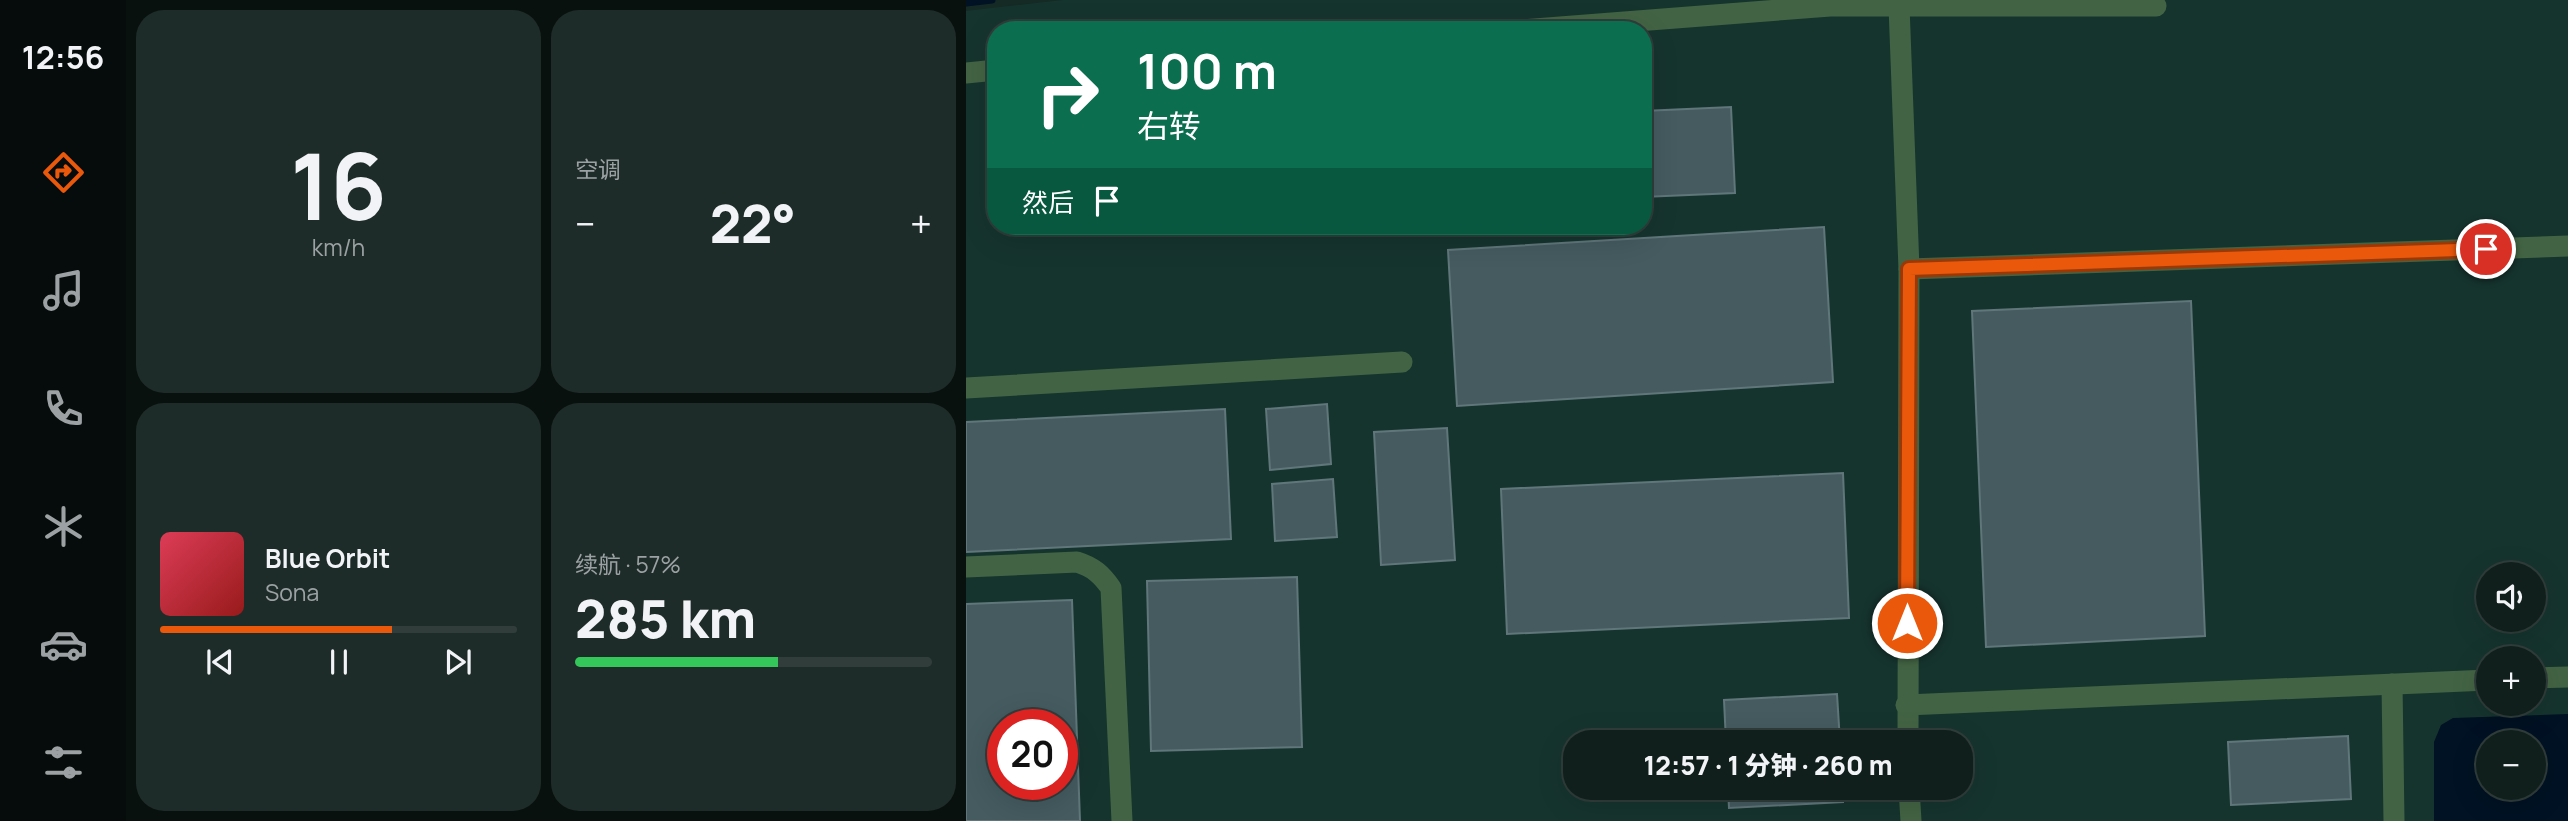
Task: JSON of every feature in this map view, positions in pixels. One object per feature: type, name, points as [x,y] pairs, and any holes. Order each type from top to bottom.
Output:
[{"type":"lane","points":[[1637,21],[1830,6],[2156,6]]},
{"type":"lane","points":[[1899,6],[1909,269],[1907,730]]},
{"type":"lane","points":[[966,73],[987,71]]},
{"type":"lane","points":[[1909,269],[2568,246]]},
{"type":"lane","points":[[966,388],[1402,362]]},
{"type":"lane","points":[[966,567],[1077,562],[1091,567],[1111,588],[1122,821]]},
{"type":"lane","points":[[2546,678],[2568,677]]},
{"type":"lane","points":[[1906,705],[2476,680]]},
{"type":"lane","points":[[2392,684],[2394,821]]},
{"type":"lane","points":[[1910,800],[1911,821]]},
{"type":"shaded area","points":[[1063,0],[2568,0],[2568,821],[966,821],[966,11]]},
{"type":"water","points":[[2568,714],[2568,821],[2434,821],[2434,742],[2441,725],[2453,718]]},
{"type":"building","points":[[1731,107],[1735,193],[1652,197],[1652,111]]},
{"type":"building","points":[[1824,227],[1833,382],[1457,406],[1448,250]]},
{"type":"building","points":[[2191,301],[2205,636],[1986,647],[1972,311]]},
{"type":"building","points":[[1327,404],[1331,464],[1270,470],[1266,409]]},
{"type":"building","points":[[1225,409],[1231,539],[966,552],[966,422]]},
{"type":"building","points":[[1447,428],[1455,560],[1381,565],[1374,432]]},
{"type":"building","points":[[1843,473],[1849,618],[1507,634],[1501,489]]},
{"type":"building","points":[[1333,479],[1337,537],[1275,541],[1272,484]]},
{"type":"building","points":[[1297,577],[1302,747],[1151,751],[1147,581]]},
{"type":"building","points":[[1072,600],[1076,709],[987,709],[987,800],[1078,800],[1078,766],[1080,821],[966,821],[966,604]]},
{"type":"building","points":[[1837,694],[1839,730],[1725,730],[1724,700]]},
{"type":"building","points":[[2348,736],[2351,799],[2231,805],[2228,742]]},
{"type":"building","points":[[1729,800],[1843,802],[1729,808]]},
{"type":"waterway","points":[[966,3],[992,0]]},
{"type":"route","points":[[1907,623],[1909,269],[2486,249]]}]
